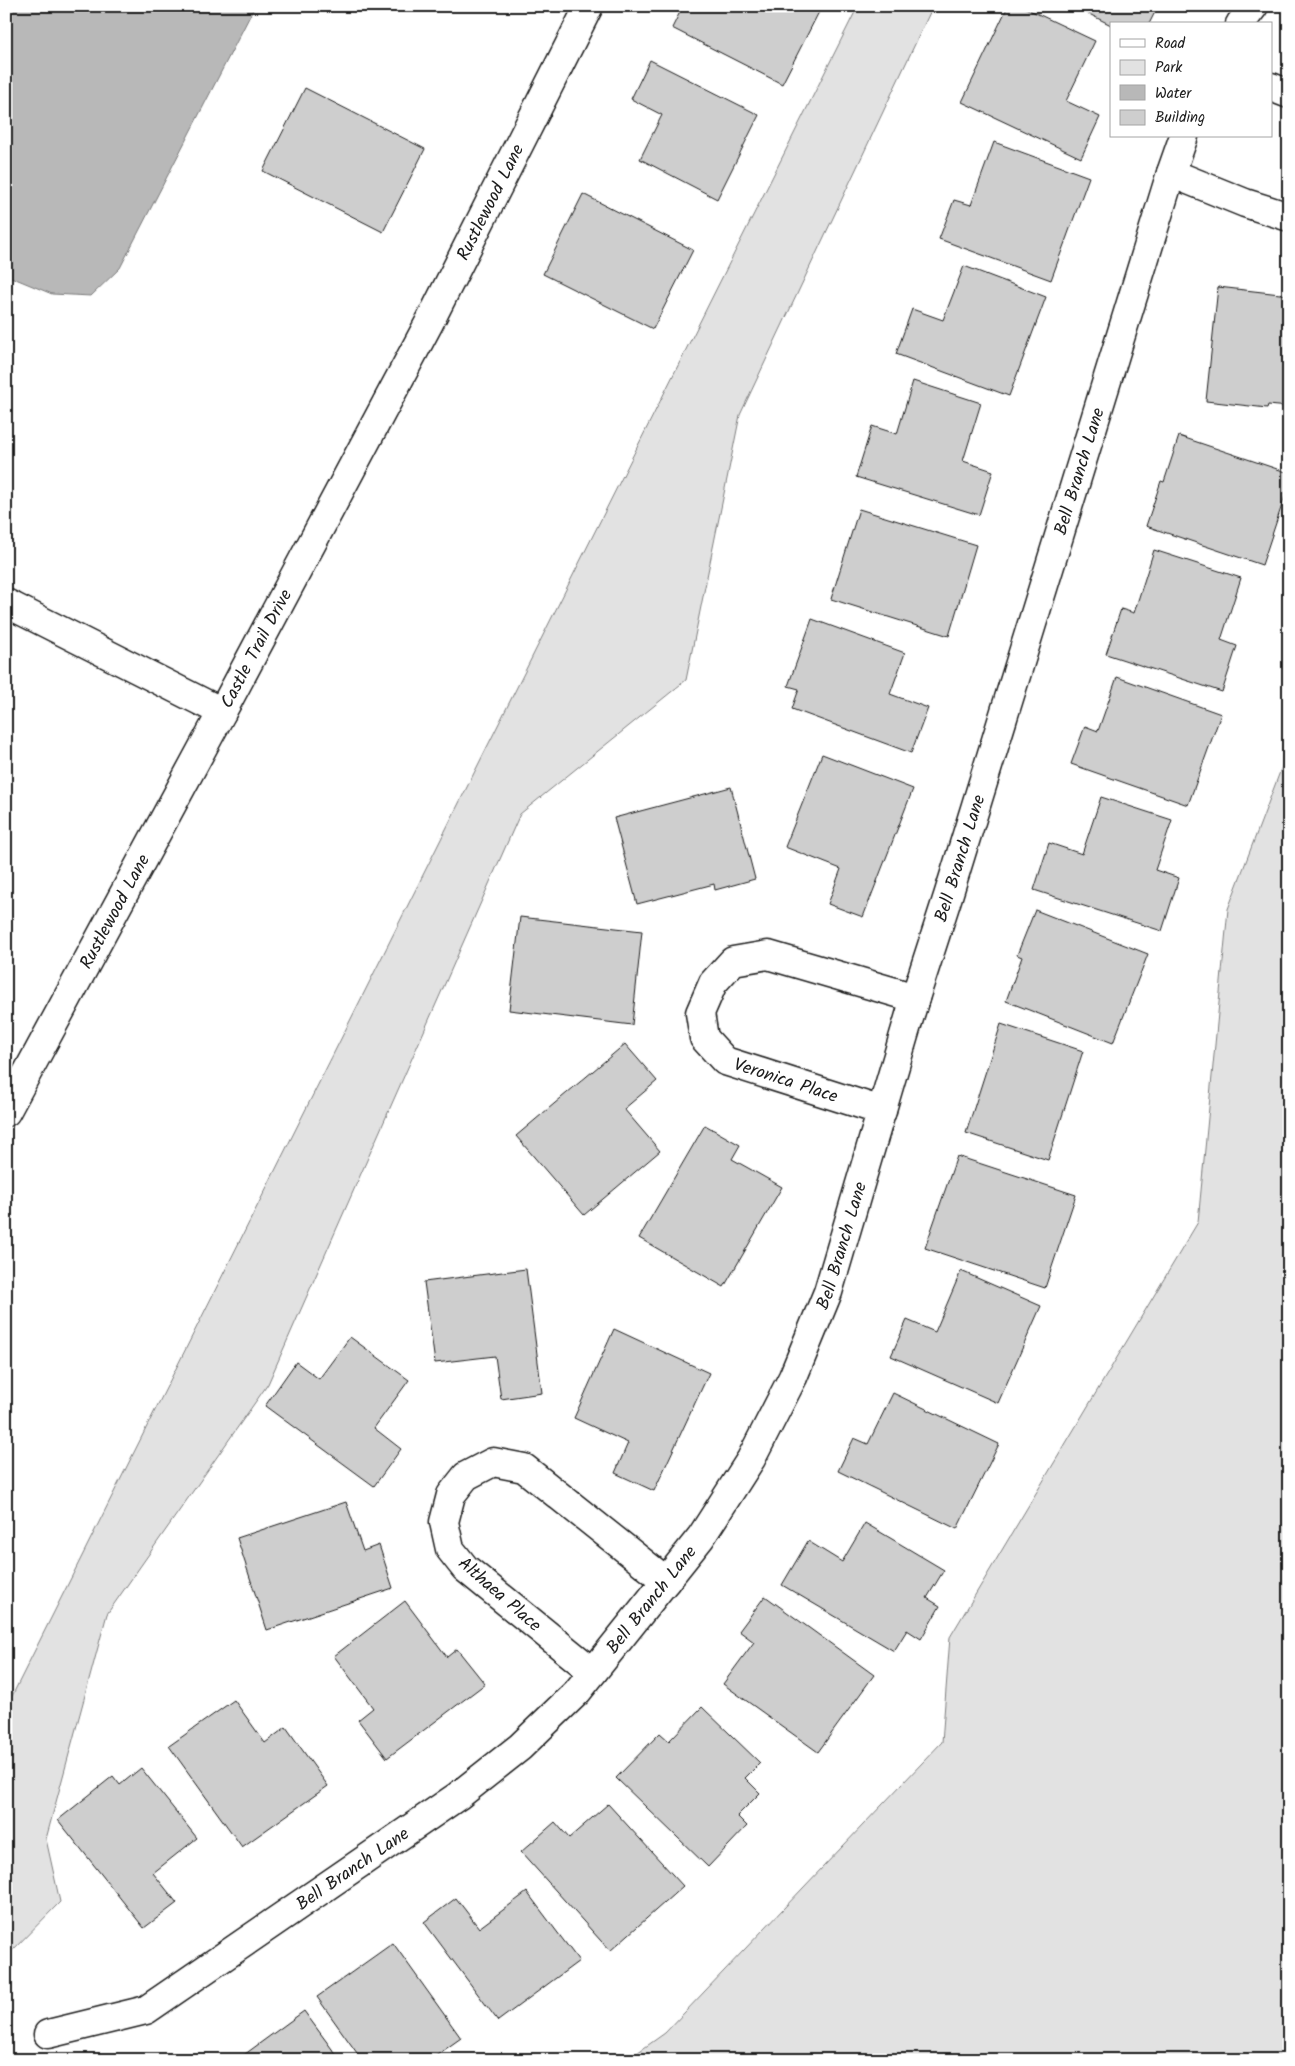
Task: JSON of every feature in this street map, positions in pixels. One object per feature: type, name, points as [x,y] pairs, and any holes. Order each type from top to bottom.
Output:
[{"type":"street","name":"Rustlewood Lane","points":[[389,398],[429,323],[589,6]]},
{"type":"street","points":[[1242,22],[1254,6]]},
{"type":"street","points":[[1272,88],[1289,94]]},
{"type":"street","name":"Bell Branch Lane","points":[[48,2034],[146,2010],[458,1796],[520,1747],[577,1692],[701,1537],[751,1459],[793,1377],[828,1292],[915,998],[1170,173],[1183,138]]},
{"type":"street","points":[[1170,173],[1246,203],[1289,217]]},
{"type":"street","name":"Castle Trail Drive","points":[[6,603],[222,712],[389,398]]},
{"type":"street","name":"Rustlewood Lane","points":[[6,1112],[222,712]]},
{"type":"street","name":"Veronica Place","points":[[882,1111],[725,1061],[704,1038],[700,1013],[713,983],[734,962],[768,955],[915,998]]},
{"type":"street","name":"Althaea Place","points":[[593,1672],[465,1568],[450,1550],[444,1522],[450,1495],[466,1476],[493,1462],[524,1468],[666,1581]]},
{"type":"green space","points":[[858,6],[933,6],[740,415],[686,680],[520,814],[268,1384],[107,1614],[46,1839],[60,1902],[6,1957],[6,1708]]},
{"type":"green space","points":[[1289,748],[1289,2060],[627,2060],[665,2033],[942,1742],[950,1637],[1198,1222],[1228,909]]},
{"type":"water","points":[[6,6],[255,6],[120,268],[91,296],[52,294],[6,275]]},
{"type":"building","points":[[683,6],[822,6],[782,84],[672,28]]},
{"type":"building","points":[[1008,6],[1021,6],[1095,41],[1066,101],[1100,117],[1081,158],[962,102]]},
{"type":"building","points":[[1073,6],[1158,6],[1150,22],[1110,22],[1110,24]]},
{"type":"building","points":[[650,60],[759,115],[717,199],[640,159],[662,115],[631,99]]},
{"type":"building","points":[[305,88],[425,149],[383,232],[263,171]]},
{"type":"building","points":[[994,142],[1089,177],[1051,280],[939,239],[954,200],[971,205]]},
{"type":"building","points":[[583,194],[693,250],[653,329],[543,274]]},
{"type":"building","points":[[964,266],[1046,297],[1009,396],[896,354],[912,309],[943,320]]},
{"type":"building","points":[[1218,287],[1289,295],[1289,407],[1268,405],[1267,408],[1206,401]]},
{"type":"building","points":[[913,381],[981,403],[963,461],[993,471],[979,515],[856,477],[872,426],[897,434]]},
{"type":"building","points":[[1179,436],[1289,473],[1289,484],[1262,565],[1146,526],[1161,481],[1164,482]]},
{"type":"building","points":[[859,509],[976,545],[949,636],[831,599]]},
{"type":"building","points":[[1154,550],[1241,578],[1221,640],[1237,646],[1222,692],[1106,654],[1121,609],[1134,613]]},
{"type":"building","points":[[812,619],[905,653],[890,694],[928,708],[911,753],[792,709],[799,689],[788,686]]},
{"type":"building","points":[[1117,677],[1221,714],[1188,805],[1071,764],[1085,726],[1098,731]]},
{"type":"building","points":[[822,754],[913,789],[863,917],[828,904],[841,869],[785,847]]},
{"type":"building","points":[[731,787],[755,879],[715,890],[714,884],[637,904],[614,818]]},
{"type":"building","points":[[1101,797],[1172,820],[1155,870],[1179,878],[1162,931],[1034,890],[1049,843],[1082,854]]},
{"type":"building","points":[[1035,910],[1148,954],[1113,1043],[1006,1001],[1022,957],[1017,955]]},
{"type":"building","points":[[520,917],[642,931],[632,1025],[509,1010]]},
{"type":"building","points":[[1001,1024],[1083,1051],[1048,1160],[966,1133]]},
{"type":"building","points":[[625,1044],[657,1081],[624,1109],[660,1151],[584,1215],[516,1136]]},
{"type":"building","points":[[705,1125],[740,1145],[732,1159],[782,1187],[724,1287],[639,1238]]},
{"type":"building","points":[[957,1156],[1076,1195],[1045,1288],[925,1248]]},
{"type":"building","points":[[526,1269],[542,1393],[501,1399],[495,1356],[435,1363],[424,1282]]},
{"type":"building","points":[[961,1271],[1041,1306],[998,1403],[891,1356],[907,1320],[935,1332]]},
{"type":"building","points":[[614,1329],[709,1373],[654,1491],[615,1473],[628,1443],[574,1418]]},
{"type":"building","points":[[350,1337],[409,1380],[374,1428],[401,1449],[374,1486],[265,1406],[296,1362],[319,1379]]},
{"type":"building","points":[[893,1393],[999,1444],[957,1529],[838,1471],[854,1438],[868,1444]]},
{"type":"building","points":[[346,1502],[363,1551],[379,1545],[393,1588],[267,1630],[237,1538]]},
{"type":"building","points":[[865,1523],[944,1570],[927,1598],[940,1606],[921,1639],[907,1630],[894,1651],[782,1585],[808,1541],[842,1562]]},
{"type":"building","points":[[765,1596],[874,1675],[818,1752],[723,1684],[754,1642],[739,1631]]},
{"type":"building","points":[[405,1601],[447,1657],[457,1649],[485,1684],[387,1758],[358,1720],[373,1708],[334,1656]]},
{"type":"building","points":[[234,1700],[265,1743],[286,1727],[328,1786],[242,1847],[169,1746]]},
{"type":"building","points":[[702,1707],[760,1763],[745,1778],[760,1793],[737,1816],[747,1826],[708,1867],[616,1778],[660,1733],[669,1741]]},
{"type":"building","points":[[141,1768],[197,1838],[153,1873],[177,1903],[144,1928],[58,1820],[113,1776],[120,1785]]},
{"type":"building","points":[[608,1804],[683,1886],[610,1951],[521,1852],[555,1822],[569,1838]]},
{"type":"building","points":[[527,1892],[579,1961],[498,2021],[424,1922],[456,1898],[479,1928]]},
{"type":"building","points":[[393,1943],[461,2038],[430,2060],[362,2060],[317,1997]]},
{"type":"building","points":[[304,2011],[340,2060],[237,2060]]}]
